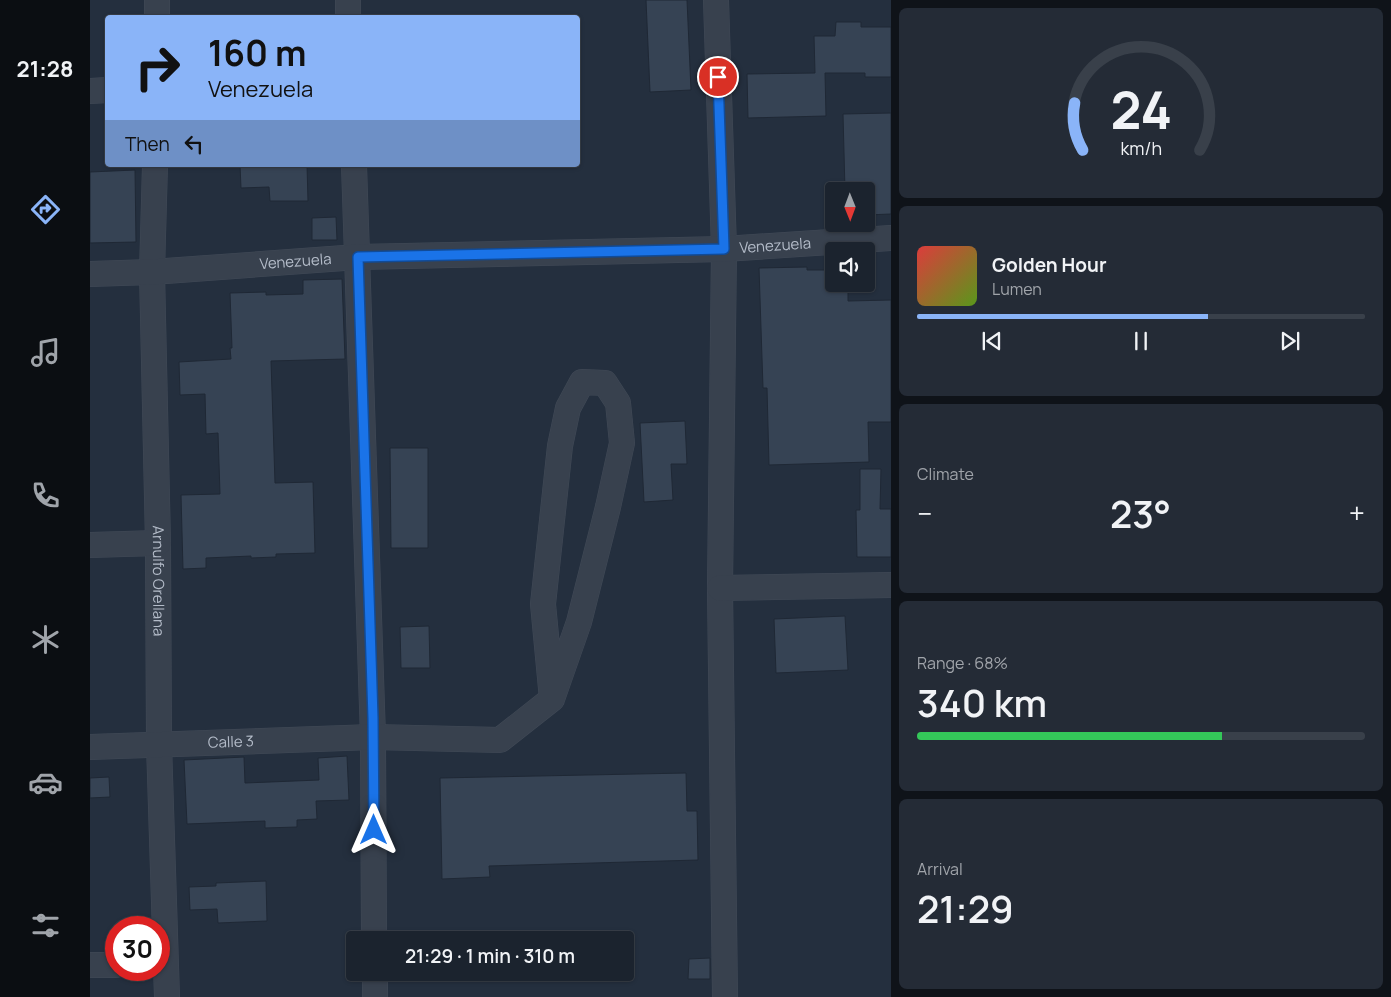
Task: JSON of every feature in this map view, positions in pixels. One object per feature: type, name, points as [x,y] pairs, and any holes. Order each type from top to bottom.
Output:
[{"type":"street","points":[[156,0],[157,15]]},
{"type":"street","points":[[348,0],[348,15]]},
{"type":"street","points":[[716,0],[724,249],[720,588],[725,997]]},
{"type":"street","points":[[90,90],[105,90]]},
{"type":"street","name":"Arnulfo Orellana","points":[[155,167],[152,272],[158,543],[161,916]]},
{"type":"street","points":[[354,167],[373,737],[374,931]]},
{"type":"street","name":"Venezuela","points":[[90,274],[152,272],[358,257],[724,249],[891,238]]},
{"type":"street","points":[[582,382],[605,383],[618,403],[622,443],[579,622],[552,699],[543,604],[560,446],[568,408],[582,382]]},
{"type":"street","points":[[90,545],[158,543]]},
{"type":"street","points":[[720,588],[891,585]]},
{"type":"street","name":"Calle 3","points":[[90,747],[373,737],[500,740],[552,699]]},
{"type":"street","points":[[90,965],[105,964]]},
{"type":"street","name":"Arnulfo Orellana","points":[[165,981],[167,997]]},
{"type":"street","points":[[375,981],[375,997]]},
{"type":"building","points":[[646,0],[687,0],[691,90],[650,92]]},
{"type":"building","points":[[836,22],[861,22],[861,27],[891,27],[891,77],[865,77],[865,73],[825,73],[826,116],[748,118],[747,74],[815,73],[814,36],[835,36]]},
{"type":"building","points":[[891,113],[891,214],[875,215],[875,182],[845,182],[843,114]]},
{"type":"building","points":[[240,167],[307,167],[308,201],[270,201],[269,187],[241,188]]},
{"type":"building","points":[[135,170],[136,242],[90,243],[90,172]]},
{"type":"building","points":[[336,217],[337,240],[312,240],[312,218]]},
{"type":"building","points":[[807,267],[807,270],[825,270],[825,292],[848,292],[848,301],[891,300],[891,422],[868,422],[869,462],[769,465],[767,388],[763,388],[759,268]]},
{"type":"building","points":[[342,279],[345,359],[271,361],[275,483],[313,482],[315,553],[276,554],[276,557],[206,558],[206,568],[183,569],[181,495],[220,494],[218,433],[206,434],[205,394],[180,395],[179,362],[231,359],[230,293],[266,292],[266,295],[303,294],[303,280]]},
{"type":"building","points":[[685,421],[687,464],[671,464],[673,500],[644,502],[640,423]]},
{"type":"building","points":[[390,448],[428,448],[428,548],[391,548]]},
{"type":"building","points":[[860,469],[881,469],[880,509],[891,509],[891,557],[857,557],[856,510],[860,510]]},
{"type":"building","points":[[845,616],[848,670],[776,673],[774,619]]},
{"type":"building","points":[[429,626],[430,668],[401,668],[400,627]]},
{"type":"building","points":[[347,756],[349,800],[316,801],[317,819],[297,820],[297,827],[265,828],[265,821],[187,824],[184,760],[244,757],[245,783],[319,780],[318,758]]},
{"type":"building","points":[[686,773],[687,811],[697,811],[698,860],[489,866],[490,877],[442,879],[440,778]]},
{"type":"building","points":[[109,777],[110,797],[90,798],[90,778]]},
{"type":"building","points":[[266,881],[267,921],[218,923],[217,909],[190,910],[189,887],[216,886],[216,883]]},
{"type":"building","points":[[710,958],[710,979],[688,979],[689,959]]},
{"type":"route","points":[[374,830],[373,718],[358,257],[724,249],[718,77]]}]
